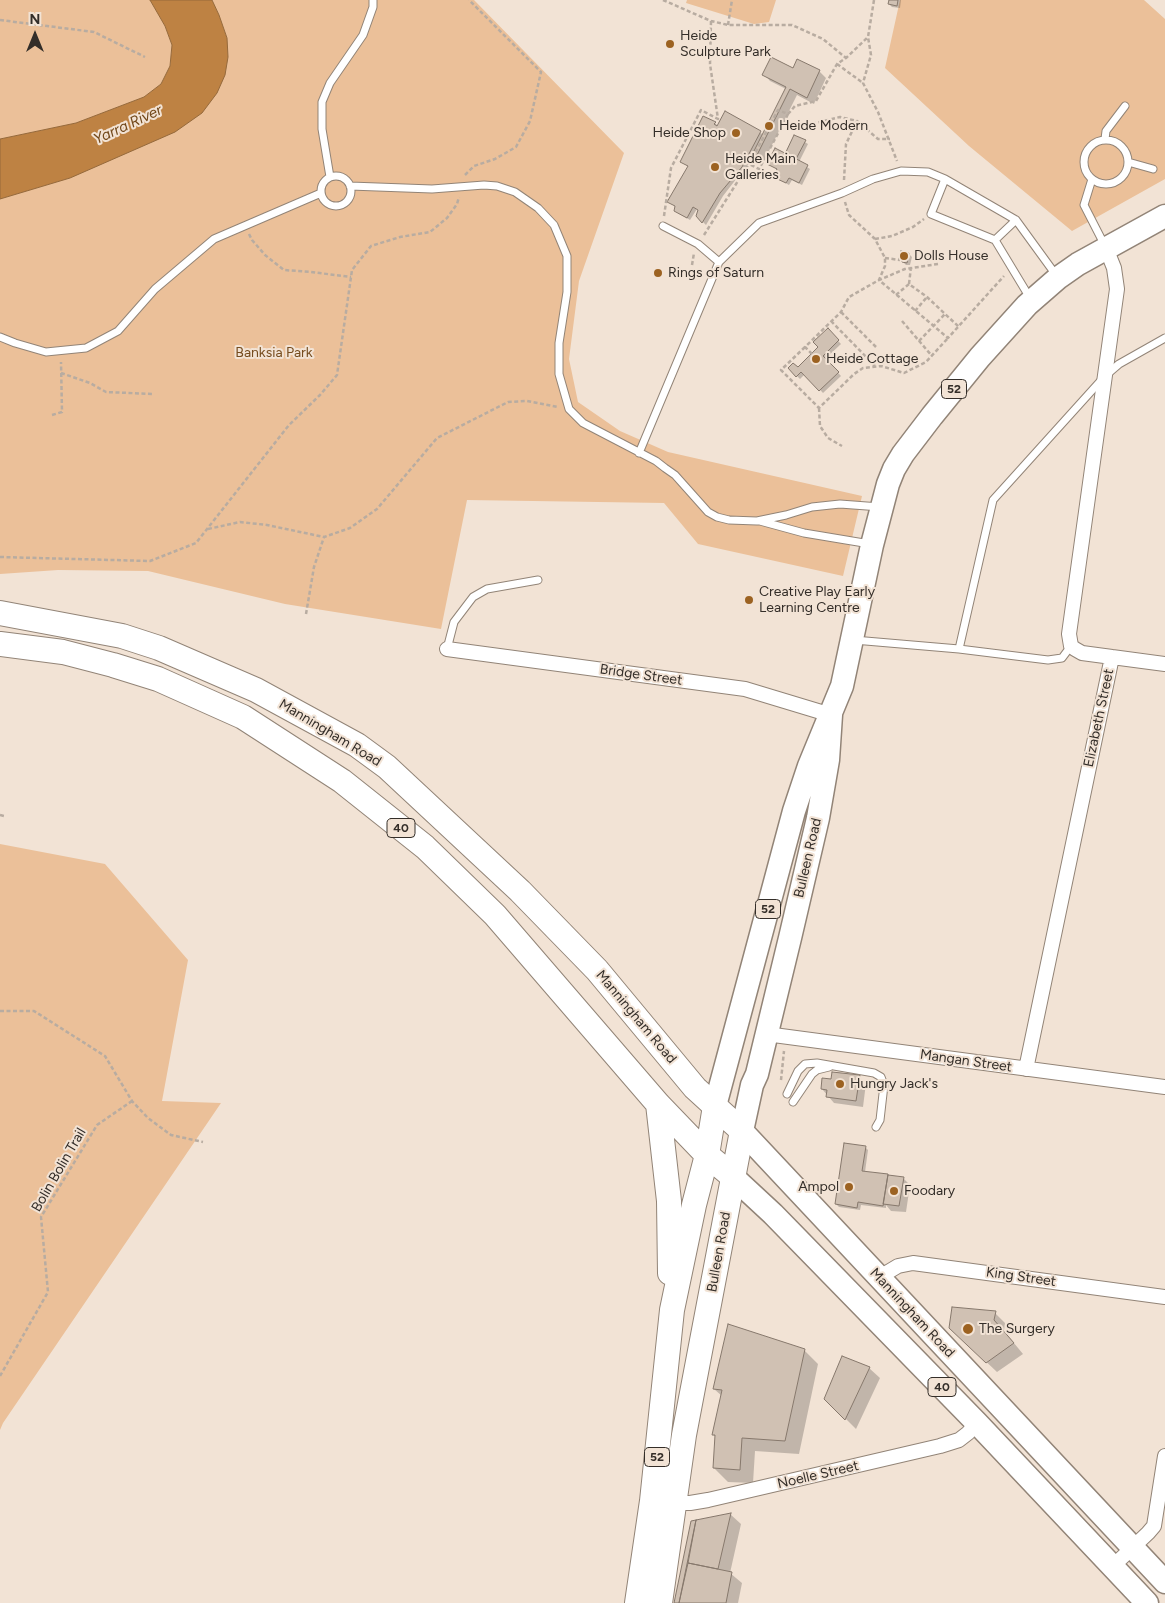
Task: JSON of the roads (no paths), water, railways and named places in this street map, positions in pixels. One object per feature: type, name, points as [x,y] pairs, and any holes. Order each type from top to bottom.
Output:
[{"type":"highway","name":"Manningham Road","points":[[0,613],[122,636],[159,648],[256,690],[357,746],[387,767],[520,891],[597,970],[695,1088],[742,1131]]},
{"type":"highway","name":"40","points":[[0,644],[63,652],[158,679],[243,717],[364,797],[425,847],[495,915],[658,1104],[707,1155],[732,1176]]},
{"type":"highway","points":[[305,757],[325,727]]},
{"type":"highway","name":"Bulleen Road","points":[[658,1104],[669,1201],[669,1256],[672,1310],[660,1603]]},
{"type":"highway","name":"Bulleen Road","points":[[672,1310],[694,1205],[707,1155],[715,1106]]},
{"type":"highway","name":"Bulleen Road","points":[[637,1603],[686,1425],[742,1131]]},
{"type":"main road","name":"52","points":[[831,715],[842,686],[882,507],[894,469],[916,436],[980,356],[1032,301],[1058,278],[1078,264],[1165,216]]},
{"type":"main road","name":"Bulleen Road","points":[[742,1131],[752,1085],[776,1035],[828,760],[831,715]]},
{"type":"main road","name":"Bulleen Road","points":[[715,1106],[794,811],[809,766],[831,715]]},
{"type":"main road","name":"Manningham Road","points":[[742,1131],[1165,1582]]},
{"type":"main road","name":"40","points":[[732,1176],[779,1221],[977,1423],[1147,1603]]},
{"type":"street","points":[[1071,646],[1069,634],[1117,289],[1114,268],[1106,248]]},
{"type":"street","name":"Elizabeth Street","points":[[1026,1069],[1112,657],[1082,653],[1071,646]]},
{"type":"street","name":"Bridge Street","points":[[447,649],[745,689],[831,715]]},
{"type":"street","points":[[1112,657],[1165,664]]},
{"type":"street","name":"Mangan Street","points":[[776,1035],[1165,1087]]},
{"type":"street","name":"King Street","points":[[882,1280],[888,1272],[898,1266],[913,1263],[1165,1297]]},
{"type":"street","name":"Noelle Street","points":[[664,1502],[690,1503],[742,1493],[940,1446],[959,1440],[977,1423]]},
{"type":"street","points":[[1112,1567],[1154,1526],[1165,1456]]},
{"type":"lane","points":[[330,177],[322,129],[322,102],[330,82],[363,35],[373,7],[373,0]]},
{"type":"lane","points":[[1105,139],[1106,131],[1125,106]]},
{"type":"lane","points":[[1105,139],[1119,143],[1124,148],[1128,162],[1124,175],[1112,183],[1098,183],[1092,179],[1085,168],[1085,155],[1092,144],[1105,139]]},
{"type":"lane","points":[[1128,162],[1152,169]]},
{"type":"lane","points":[[639,452],[719,262],[759,223],[842,193],[873,179],[901,172],[928,172],[945,179],[1016,220],[1058,278]]},
{"type":"lane","points":[[340,176],[350,186],[350,196],[344,204],[339,206],[329,205],[322,198],[323,183],[330,177],[340,176]]},
{"type":"lane","points":[[945,179],[931,214],[995,240],[1032,301]]},
{"type":"lane","points":[[1092,179],[1084,205],[1106,248]]},
{"type":"lane","points":[[350,186],[432,189],[484,185],[497,186],[515,192],[538,208],[554,225],[567,256],[567,292],[559,343],[559,374],[569,409],[583,423],[656,461],[675,475],[708,512],[718,517],[729,520],[757,521],[872,545]]},
{"type":"lane","points":[[0,337],[46,352],[86,348],[118,332],[155,289],[214,239],[321,193]]},
{"type":"lane","points":[[995,240],[1016,220]]},
{"type":"lane","points":[[663,226],[698,244],[719,262]]},
{"type":"lane","points":[[958,650],[992,500],[1105,376],[1119,364],[1165,338]]},
{"type":"lane","points":[[757,521],[812,507],[831,505],[882,507]]},
{"type":"lane","points":[[447,649],[454,622],[472,597],[487,589],[538,580]]},
{"type":"lane","points":[[852,640],[1048,660],[1062,658],[1071,646]]},
{"type":"lane","points":[[787,1094],[798,1071],[805,1064],[818,1063],[874,1073],[881,1077],[884,1085],[880,1120],[876,1127]]},
{"type":"lane","points":[[793,1102],[812,1074],[817,1070],[831,1066]]},
{"type":"water","name":"Yarra River","points":[[150,0],[212,0],[219,15],[227,38],[228,57],[225,75],[217,93],[202,113],[175,132],[70,178],[0,199],[0,139],[76,123],[144,97],[161,84],[170,66],[172,45],[165,26]]},
{"type":"place","name":"Heide Sculpture Park","points":[[670,44]]},
{"type":"place","name":"Heide Modern","points":[[769,126]]},
{"type":"place","name":"Heide Shop","points":[[736,133]]},
{"type":"place","name":"Heide Main Galleries","points":[[715,167]]},
{"type":"place","name":"Dolls House","points":[[904,256]]},
{"type":"place","name":"Rings of Saturn","points":[[658,273]]},
{"type":"place","name":"Heide Cottage","points":[[816,359]]},
{"type":"place","name":"Creative Play Early Learning Centre","points":[[749,600]]},
{"type":"place","name":"Hungry Jack's","points":[[840,1084]]},
{"type":"place","name":"Ampol","points":[[849,1187]]},
{"type":"place","name":"Foodary","points":[[894,1191]]},
{"type":"place","name":"The Surgery","points":[[968,1329]]},
{"type":"park label","name":"Banksia Park","points":[[274,353]]}]
